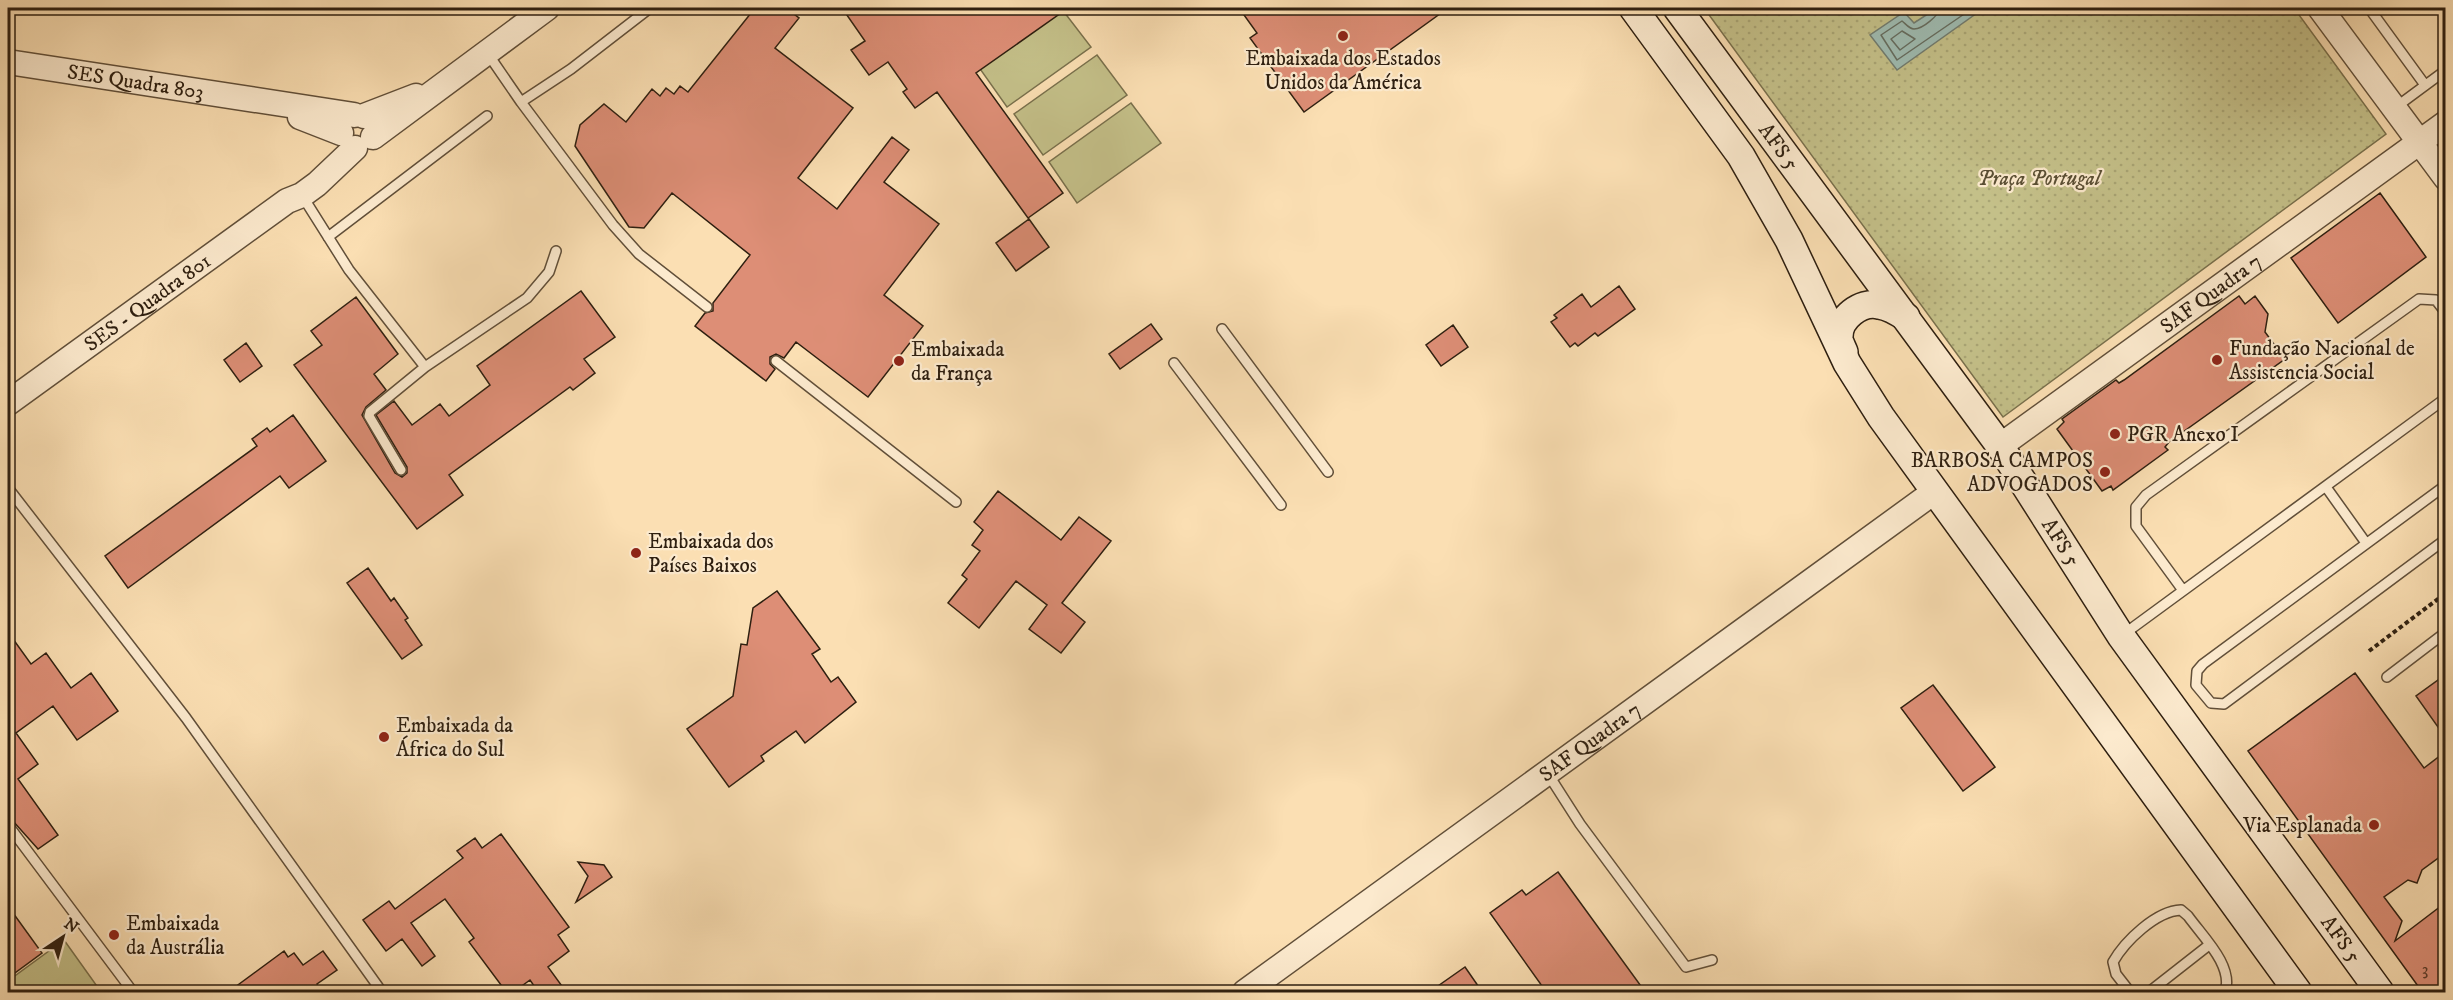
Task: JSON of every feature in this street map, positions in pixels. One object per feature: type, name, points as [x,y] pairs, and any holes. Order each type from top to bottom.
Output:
[{"type":"main road","name":"AFS 5","points":[[1633,8],[1741,156],[1789,240],[1847,363],[1934,492],[2298,993]]},
{"type":"main road","name":"AFS 5","points":[[1677,8],[2000,446],[2121,636],[2380,993]]},
{"type":"main road","points":[[1847,363],[1839,337],[1842,324],[1853,311],[1869,304],[1879,304],[1907,317]]},
{"type":"street","name":"SES - Quadra 801","points":[[8,403],[295,195],[355,131],[435,90],[547,8]]},
{"type":"street","points":[[2320,8],[2444,173]]},
{"type":"street","name":"SES Quadra 803","points":[[8,62],[264,103],[355,131]]},
{"type":"street","name":"SAF Quadra 7","points":[[2000,446],[2445,123]]},
{"type":"street","name":"SAF Quadra 7","points":[[1245,993],[1934,492]]},
{"type":"lane","points":[[521,102],[571,69],[650,8]]},
{"type":"lane","points":[[2369,8],[2425,85]]},
{"type":"lane","points":[[486,52],[613,225],[639,254],[707,307]]},
{"type":"lane","points":[[2394,108],[2445,70]]},
{"type":"lane","points":[[328,237],[487,116]]},
{"type":"lane","points":[[295,195],[328,237],[349,270],[425,367]]},
{"type":"lane","points":[[401,470],[369,416],[370,412],[425,367],[527,298],[549,272],[556,251]]},
{"type":"lane","points":[[2182,589],[2136,526],[2136,507],[2146,495],[2419,298],[2436,300],[2445,313]]},
{"type":"lane","points":[[1222,329],[1328,472]]},
{"type":"lane","points":[[776,362],[956,502]]},
{"type":"lane","points":[[1174,363],[1281,505]]},
{"type":"lane","points":[[2121,636],[2445,398]]},
{"type":"lane","points":[[2444,542],[2224,704],[2211,703],[2196,685],[2197,671],[2203,664],[2445,485]]},
{"type":"lane","points":[[2326,487],[2366,543]]},
{"type":"lane","points":[[8,488],[186,718],[382,993]]},
{"type":"lane","points":[[2387,677],[2445,633]]},
{"type":"lane","points":[[1548,774],[1580,824],[1686,967],[1712,960]]},
{"type":"lane","points":[[8,825],[133,993]]},
{"type":"lane","points":[[2130,993],[2116,974],[2113,962],[2120,950],[2160,915],[2181,910],[2188,916],[2227,971],[2225,993]]},
{"type":"lane","points":[[2149,993],[2209,945]]},
{"type":"path","points":[[2369,651],[2445,593]]},
{"type":"green space","points":[[1061,8],[1091,47],[1007,107],[978,66]]},
{"type":"green space","name":"Praça Portugal","points":[[1704,8],[2294,8],[2386,134],[2003,417]]},
{"type":"green space","points":[[1097,55],[1127,95],[1043,155],[1014,114]]},
{"type":"green space","points":[[1131,103],[1161,143],[1077,203],[1049,162]]},
{"type":"green space","points":[[64,940],[99,989],[94,992],[8,992],[8,981]]},
{"type":"water","points":[[1937,8],[1984,8],[1897,70],[1870,35],[1904,12],[1914,23]]},
{"type":"building","points":[[755,8],[786,8],[799,18],[775,48],[853,108],[798,178],[837,209],[892,137],[909,150],[884,182],[939,224],[884,295],[923,326],[868,397],[796,342],[784,358],[776,354],[770,357],[770,364],[775,369],[766,381],[695,326],[705,313],[713,311],[713,303],[750,255],[672,193],[644,228],[629,227],[575,146],[580,125],[604,104],[626,122],[652,89],[660,96],[666,88],[674,94],[680,86],[688,92]]},
{"type":"building","points":[[842,8],[1068,8],[976,73],[1063,193],[1028,218],[937,92],[915,108],[903,92],[907,89],[888,62],[869,75],[851,50],[865,41]]},
{"type":"building","points":[[1239,8],[1448,8],[1304,112],[1250,38],[1257,33]]},
{"type":"building","points":[[2380,193],[2426,257],[2338,323],[2291,258]]},
{"type":"building","points":[[1029,219],[1049,247],[1016,271],[996,243]]},
{"type":"building","points":[[1619,286],[1635,309],[1598,336],[1595,333],[1578,346],[1575,343],[1570,347],[1551,322],[1557,318],[1554,315],[1582,294],[1591,307]]},
{"type":"building","points":[[581,291],[615,337],[584,359],[595,373],[573,390],[570,387],[449,475],[463,495],[417,529],[294,365],[322,345],[311,331],[356,297],[398,354],[374,374],[386,390],[366,407],[362,415],[395,473],[402,477],[407,473],[407,467],[376,415],[394,401],[412,425],[440,404],[449,416],[490,385],[477,366]]},
{"type":"building","points":[[2239,296],[2245,304],[2255,296],[2268,314],[2265,332],[2285,359],[2169,442],[2165,447],[2168,450],[2113,490],[2111,486],[2102,491],[2057,429],[2064,422],[2062,419],[2116,380],[2119,383],[2124,380]]},
{"type":"building","points":[[1151,324],[1162,339],[1120,369],[1109,354]]},
{"type":"building","points":[[1453,325],[1468,347],[1441,366],[1426,345]]},
{"type":"building","points":[[246,343],[262,366],[240,382],[224,360]]},
{"type":"building","points":[[293,415],[326,461],[289,488],[280,476],[128,588],[105,556],[257,446],[252,439],[267,428],[270,432]]},
{"type":"building","points":[[998,491],[1061,540],[1079,517],[1111,541],[1062,603],[1085,622],[1061,653],[1029,629],[1047,605],[1016,581],[979,628],[948,603],[967,579],[962,575],[980,551],[972,545],[983,530],[974,522]]},
{"type":"building","points":[[368,568],[391,601],[394,598],[408,618],[405,620],[422,645],[402,659],[347,583]]},
{"type":"building","points":[[777,591],[820,649],[812,654],[831,682],[838,677],[856,702],[805,743],[796,731],[761,756],[764,761],[729,787],[687,729],[733,696],[741,644],[747,645],[753,608]]},
{"type":"building","points":[[8,632],[31,664],[46,653],[71,688],[91,673],[118,711],[77,740],[53,706],[16,733],[38,764],[18,779],[58,835],[38,849],[8,818]]},
{"type":"building","name":"Via Esplanada","points":[[2355,673],[2424,768],[2445,752],[2445,853],[2422,870],[2417,883],[2408,880],[2384,897],[2402,921],[2395,941],[2445,903],[2445,993],[2423,993],[2248,751]]},
{"type":"building","points":[[2445,675],[2445,737],[2416,696]]},
{"type":"building","points":[[1933,685],[1995,767],[1963,791],[1901,708]]},
{"type":"building","points":[[501,834],[569,927],[558,935],[569,951],[548,967],[567,993],[539,993],[530,980],[512,993],[507,993],[469,942],[474,938],[445,899],[411,923],[435,956],[422,966],[402,939],[386,951],[363,920],[389,901],[395,909],[463,858],[457,851],[475,838],[482,848]]},
{"type":"building","points":[[578,862],[604,865],[612,877],[576,902],[588,876]]},
{"type":"building","points":[[1558,872],[1646,993],[1547,993],[1490,913],[1522,890],[1526,895]]},
{"type":"building","points":[[8,906],[42,953],[8,978]]},
{"type":"building","points":[[284,951],[288,957],[294,953],[303,965],[323,951],[337,970],[317,984],[322,993],[227,993]]},
{"type":"building","points":[[1465,967],[1483,993],[1428,993]]},
{"type":"place","name":"Embaixada dos Estados Unidos da América","points":[[1343,36]]},
{"type":"place","name":"Fundação Nacional de Assistencia Social","points":[[2217,360]]},
{"type":"place","name":"Embaixada da França","points":[[899,361]]},
{"type":"place","name":"PGR Anexo I","points":[[2115,434]]},
{"type":"place","name":"BARBOSA CAMPOS ADVOGADOS","points":[[2105,472]]},
{"type":"place","name":"Embaixada dos Países Baixos","points":[[636,553]]},
{"type":"place","name":"Embaixada da África do Sul","points":[[384,737]]},
{"type":"place","name":"Via Esplanada","points":[[2374,825]]},
{"type":"place","name":"Embaixada da Austrália","points":[[114,935]]}]
